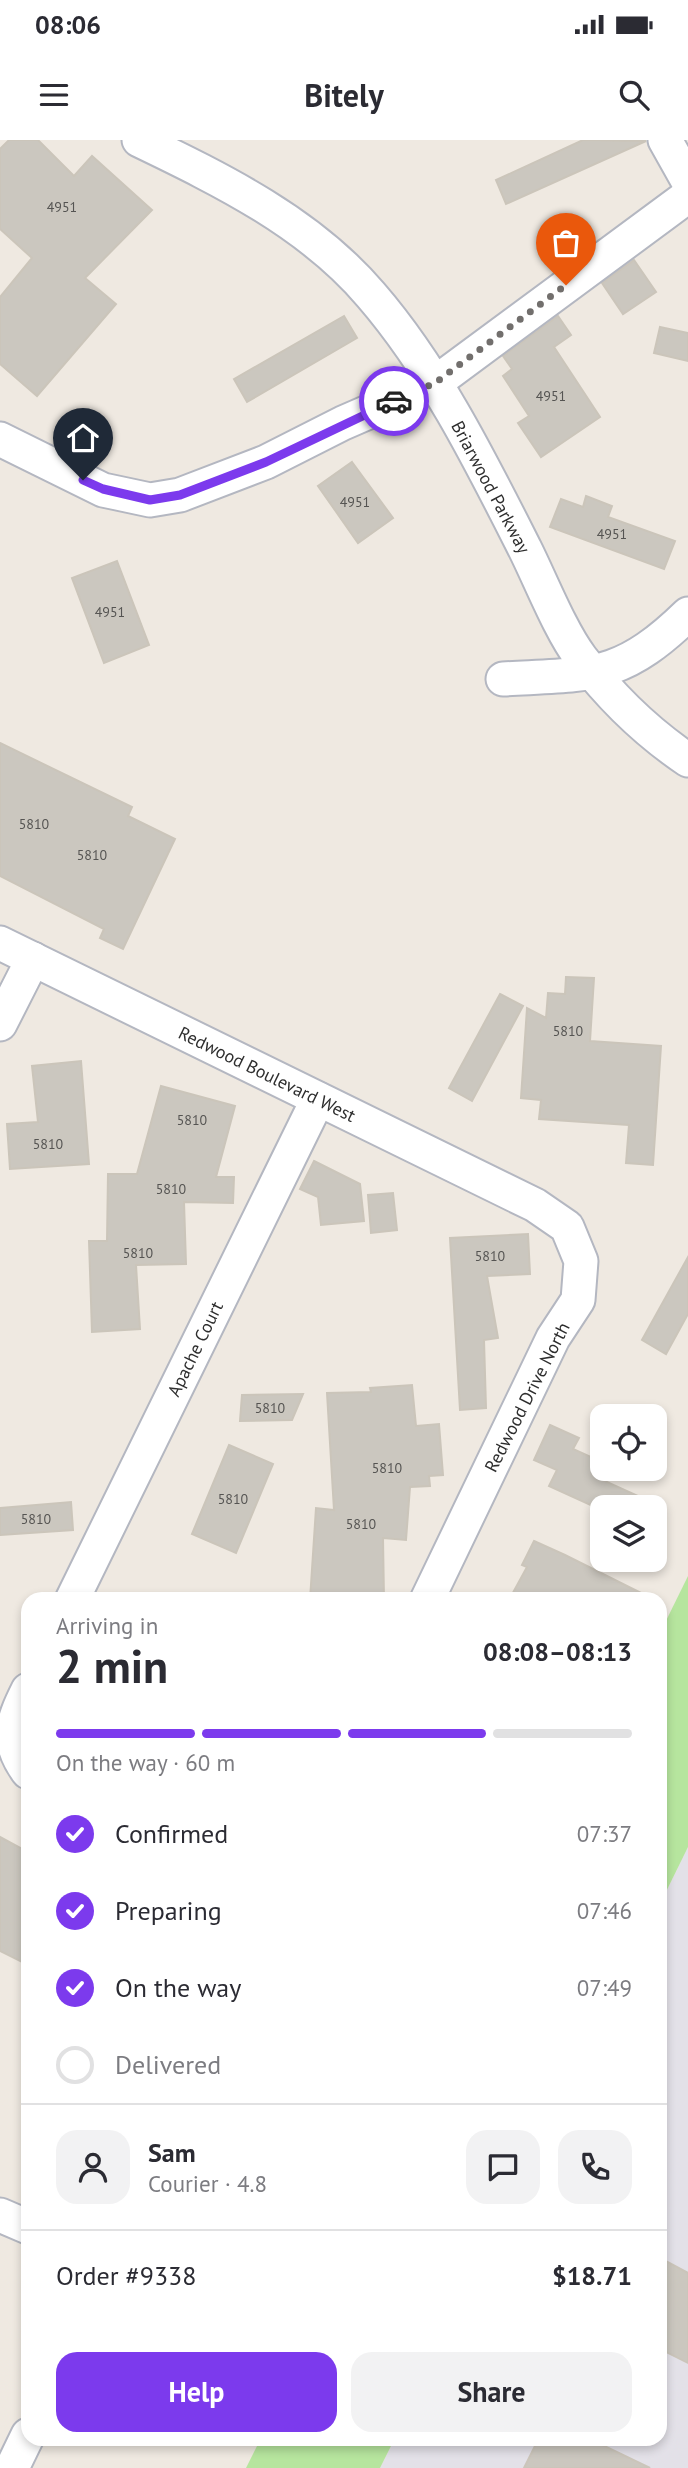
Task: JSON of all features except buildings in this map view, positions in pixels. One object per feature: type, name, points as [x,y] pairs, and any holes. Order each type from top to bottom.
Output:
[{"type":"street","name":"Briarwood Parkway","points":[[139,140],[264,205],[328,251],[372,295],[435,383],[515,529],[579,656],[638,720],[688,760]]},
{"type":"street","points":[[665,140],[688,181]]},
{"type":"street","points":[[0,439],[103,489],[150,500],[180,495],[266,462],[343,423],[435,383],[688,196]]},
{"type":"street","points":[[503,679],[595,674],[621,665],[660,642],[688,614]]},
{"type":"street","name":"Redwood Boulevard West","points":[[0,943],[535,1205]]},
{"type":"street","points":[[0,1024],[33,959]]},
{"type":"street","name":"Apache Court","points":[[76,1592],[318,1099]]},
{"type":"street","name":"Redwood Drive North","points":[[431,1592],[554,1338],[579,1300],[581,1261],[567,1227],[535,1205]]},
{"type":"street","points":[[21,1707],[11,1731],[16,1756],[21,1763]]},
{"type":"street","points":[[0,2215],[21,2224]]},
{"type":"street","points":[[12,2468],[23,2446]]},
{"type":"shaded area","points":[[688,1847],[688,2468],[380,2468],[391,2446],[667,2446],[667,1890]]},
{"type":"green space","points":[[688,1576],[688,1847],[667,1890],[667,1619]]},
{"type":"green space","points":[[257,2446],[391,2446],[380,2468],[246,2468]]},
{"type":"way so far","points":[[394,401],[435,383],[566,285]]},
{"type":"route","points":[[83,480],[103,489],[150,500],[180,495],[266,462],[394,401]]}]
